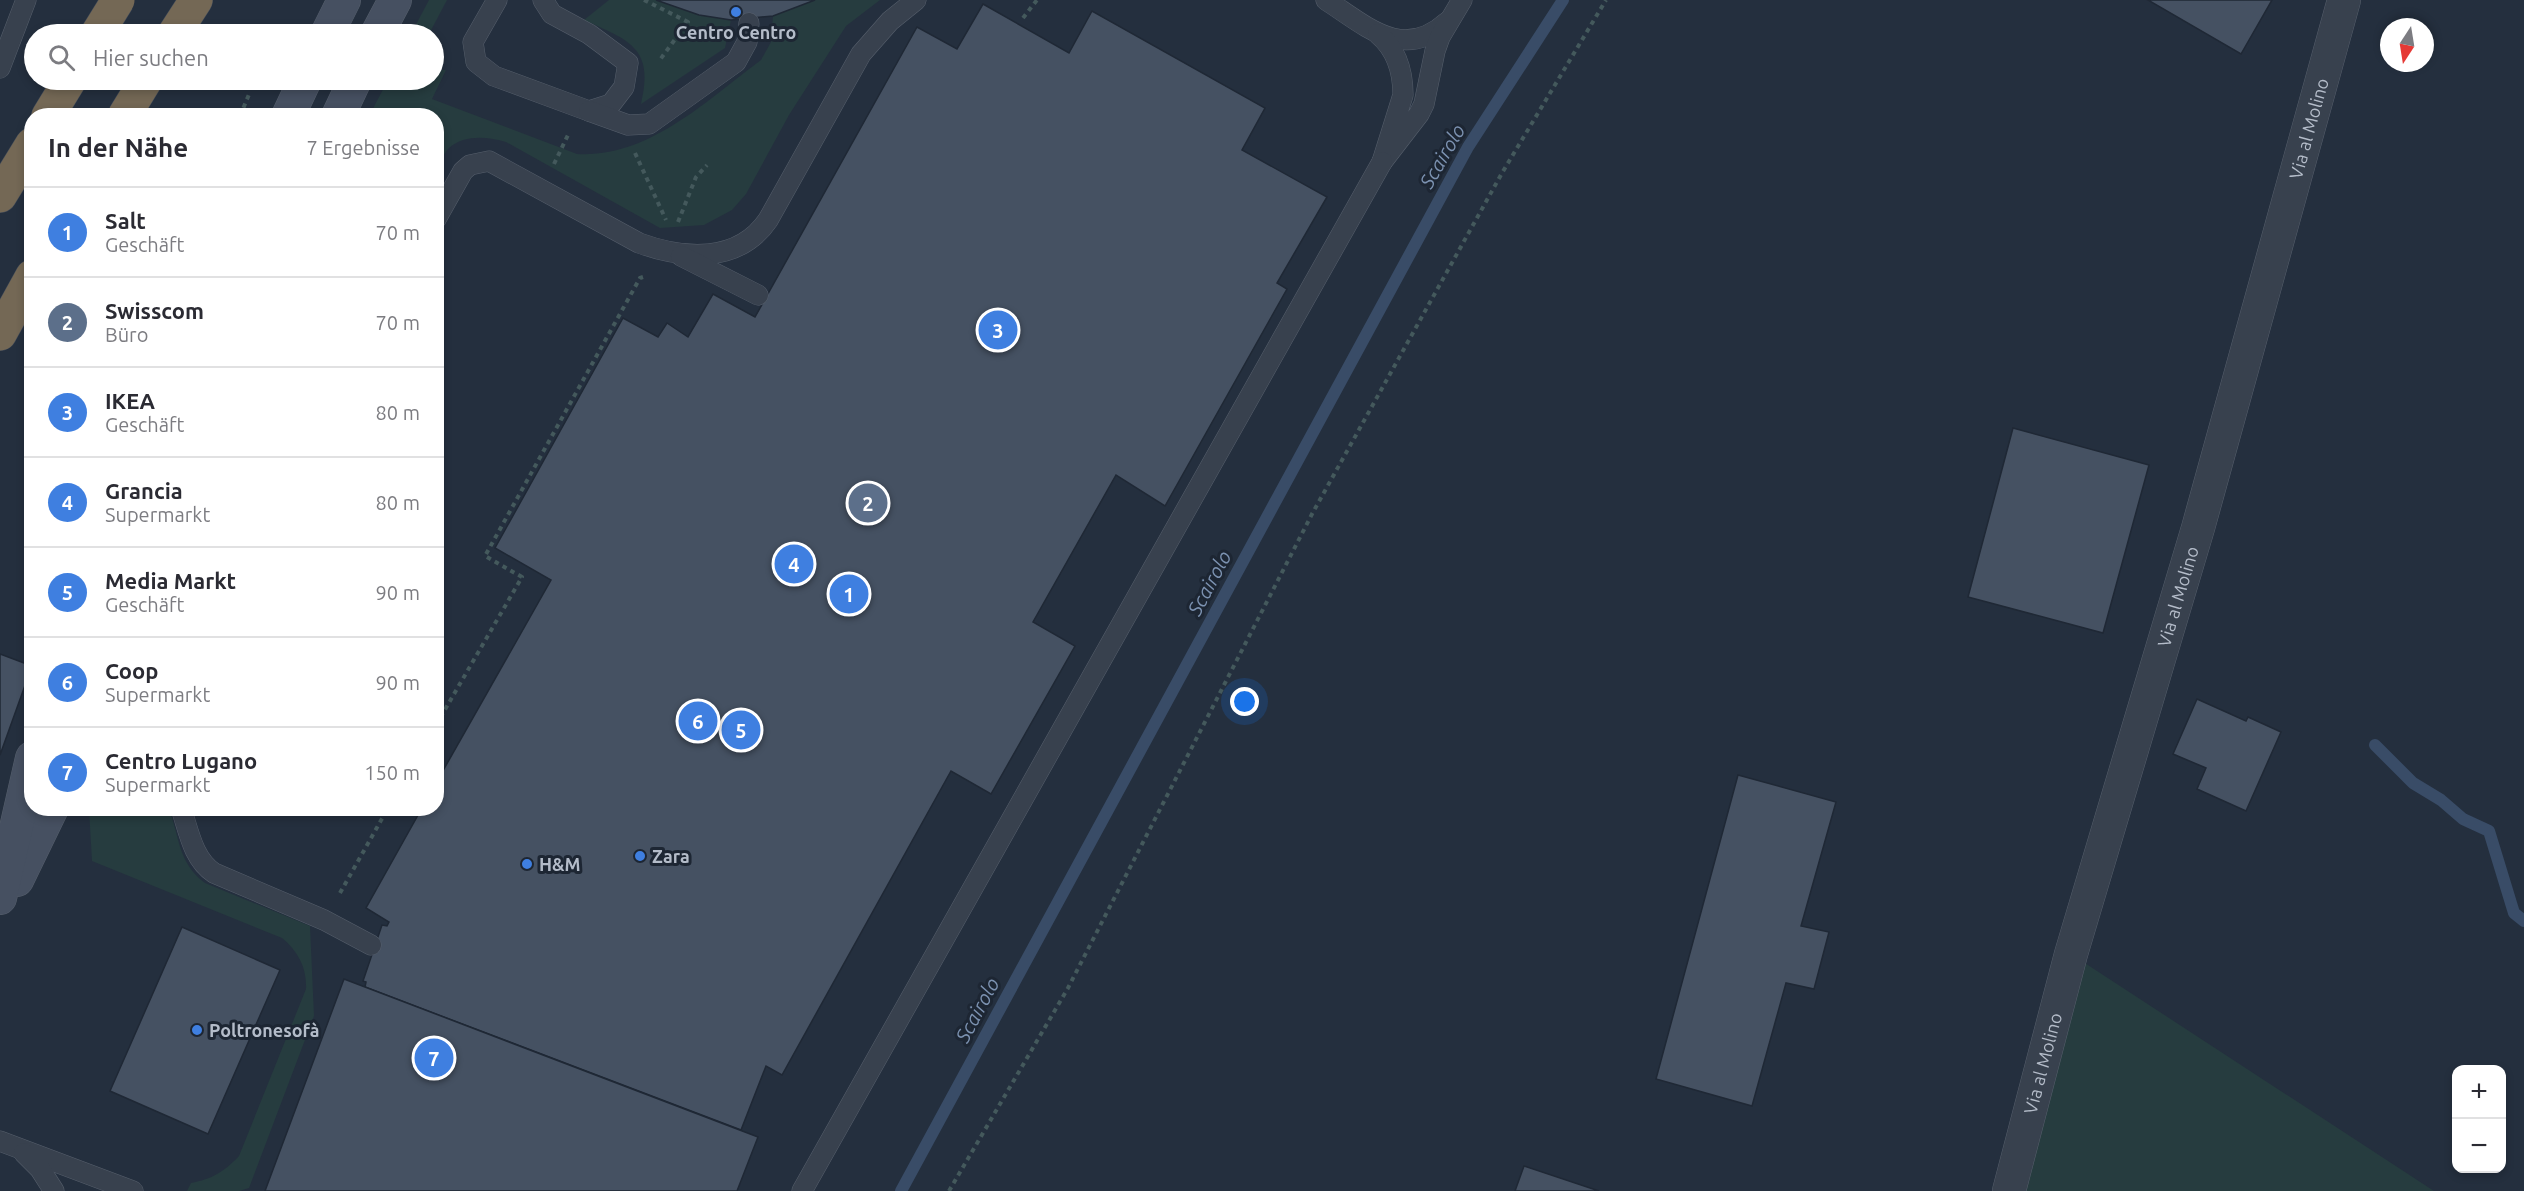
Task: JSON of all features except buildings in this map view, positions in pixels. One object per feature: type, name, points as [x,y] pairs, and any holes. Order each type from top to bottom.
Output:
[{"type":"highway","points":[[103,24],[118,0]]},
{"type":"highway","points":[[180,24],[193,3]]},
{"type":"highway","points":[[53,108],[64,90]]},
{"type":"highway","points":[[130,108],[140,90]]},
{"type":"highway","points":[[0,196],[24,157]]},
{"type":"highway","points":[[0,334],[24,290]]},
{"type":"main road","points":[[112,0],[116,24]]},
{"type":"main road","points":[[332,24],[344,0]]},
{"type":"main road","points":[[382,24],[395,0]]},
{"type":"main road","points":[[124,90],[125,108]]},
{"type":"main road","points":[[292,108],[300,90]]},
{"type":"main road","points":[[342,108],[350,90]]},
{"type":"main road","points":[[0,898],[24,793]]},
{"type":"main road","points":[[0,914],[48,816]]},
{"type":"street","name":"Via al Molino","points":[[2009,1191],[2072,954],[2198,528],[2344,0]]},
{"type":"lane","points":[[0,68],[26,0]]},
{"type":"lane","points":[[497,0],[473,42],[476,62],[494,76],[628,125],[650,124],[736,62],[747,42],[749,23]]},
{"type":"lane","points":[[543,0],[552,14],[589,34],[628,63],[624,87],[612,104],[585,110]]},
{"type":"lane","points":[[678,255],[721,253],[742,245],[762,228],[861,54],[890,21],[915,0]]},
{"type":"lane","points":[[1326,0],[1378,34],[1392,49],[1398,62],[1403,85],[1402,95],[1382,162]]},
{"type":"lane","points":[[802,1191],[1382,162],[1419,114],[1424,104],[1435,51],[1462,0]]},
{"type":"lane","points":[[1378,34],[1400,40],[1421,39],[1449,21]]},
{"type":"lane","points":[[444,205],[463,171],[470,165],[480,161],[500,165],[639,243],[678,255],[758,295]]},
{"type":"lane","points":[[184,816],[197,854],[206,867],[214,873],[324,920],[371,945]]},
{"type":"lane","points":[[7,1144],[29,1157],[52,1184],[54,1191]]},
{"type":"lane","points":[[7,1144],[133,1191]]},
{"type":"path","points":[[624,87],[661,60],[688,22],[644,0]]},
{"type":"path","points":[[1023,18],[1037,0]]},
{"type":"path","points":[[950,1191],[1068,988],[1312,514],[1502,173],[1606,0]]},
{"type":"path","points":[[243,108],[250,92]]},
{"type":"path","points":[[545,190],[585,110]]},
{"type":"path","points":[[628,125],[629,141],[671,230],[678,255]]},
{"type":"path","points":[[671,230],[675,230],[696,177],[707,165]]},
{"type":"path","points":[[444,711],[522,577],[485,556],[640,278],[650,276]]},
{"type":"path","points":[[324,920],[383,816]]},
{"type":"green space","points":[[429,0],[447,0],[434,24],[416,24]]},
{"type":"green space","points":[[609,0],[656,0],[699,15],[731,20],[725,48],[641,104],[644,70],[641,58],[625,40],[584,20]]},
{"type":"green space","points":[[815,0],[880,0],[846,26],[789,115],[746,194],[732,210],[704,225],[660,228],[499,140],[477,138],[462,140],[449,148],[444,155],[444,108],[373,108],[383,90],[436,90],[432,99],[577,154],[603,153],[629,147],[676,124],[761,60],[771,42],[773,16]]},
{"type":"green space","points":[[89,816],[171,816],[185,858],[196,875],[205,883],[310,926],[314,1016],[249,1188],[239,1191],[187,1191],[191,1183],[217,1174],[239,1156],[306,989],[305,974],[300,960],[293,948],[282,938],[92,861]]},
{"type":"green space","points":[[2071,954],[2434,1191],[2009,1191]]},
{"type":"waterway","name":"Scairolo","points":[[901,1191],[1468,147],[1563,0]]},
{"type":"waterway","points":[[2375,745],[2413,783],[2441,800],[2463,819],[2489,831],[2514,913],[2524,921]]},
{"type":"place","name":"Centro Centro","points":[[736,12]]},
{"type":"place","name":"IKEA","points":[[998,330]]},
{"type":"place","name":"Swisscom","points":[[868,503]]},
{"type":"place","name":"Grancia","points":[[794,564]]},
{"type":"place","name":"Salt","points":[[849,594]]},
{"type":"place","name":"Coop","points":[[698,721]]},
{"type":"place","name":"Media Markt","points":[[741,730]]},
{"type":"place","name":"Zara","points":[[640,856]]},
{"type":"place","name":"H&M","points":[[527,864]]},
{"type":"place","name":"Poltronesofà","points":[[197,1030]]},
{"type":"place","name":"Centro Lugano","points":[[434,1058]]}]
